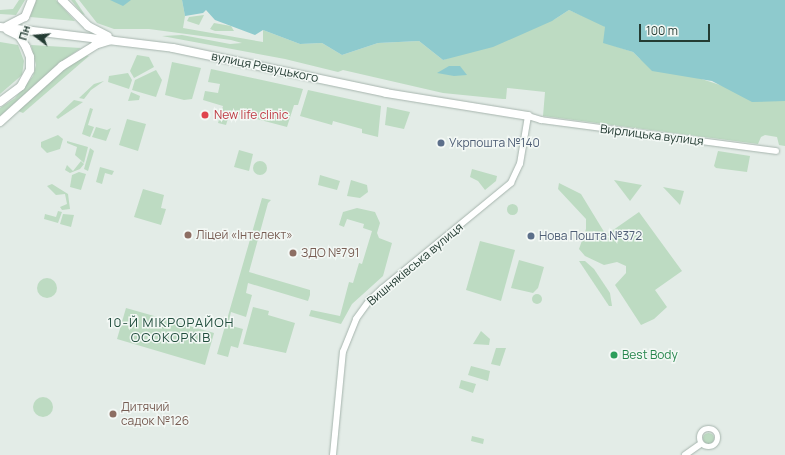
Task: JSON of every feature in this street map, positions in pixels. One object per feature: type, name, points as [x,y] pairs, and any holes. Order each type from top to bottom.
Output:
[{"type":"street","points":[[2,27],[25,17],[32,0]]},
{"type":"street","points":[[62,0],[88,26],[114,39]]},
{"type":"street","points":[[0,102],[25,81],[31,64],[29,51],[19,36],[2,27]]},
{"type":"street","name":"вулиця Ревуцького","points":[[2,27],[114,39],[212,55],[386,93],[528,116]]},
{"type":"street","points":[[0,122],[62,66],[95,45],[114,39]]},
{"type":"street","name":"Вирлицька вулиця","points":[[528,116],[541,120],[776,151]]},
{"type":"street","name":"Вишняківська вулиця","points":[[333,455],[343,352],[356,319],[378,293],[511,183],[520,164],[528,116]]},
{"type":"street","points":[[684,455],[701,444]]},
{"type":"green space","points":[[19,0],[25,0],[16,15],[0,14],[0,10],[13,9]]},
{"type":"green space","points":[[36,0],[56,0],[75,21],[30,17]]},
{"type":"green space","points":[[71,0],[75,0],[85,15],[82,14]]},
{"type":"green space","points":[[79,0],[182,0],[185,16],[183,28],[263,42],[263,30],[300,44],[322,43],[342,55],[378,43],[419,41],[443,60],[555,19],[569,10],[583,16],[595,17],[605,27],[612,45],[633,52],[640,59],[769,101],[785,101],[785,146],[779,145],[777,137],[765,135],[761,137],[758,144],[543,116],[545,92],[507,88],[506,99],[443,93],[343,70],[338,72],[285,59],[162,36],[182,35],[230,44],[242,43],[231,40],[149,29],[114,29],[97,23]]},
{"type":"green space","points":[[204,15],[199,25],[187,21],[189,17]]},
{"type":"green space","points":[[214,23],[231,26],[234,31],[215,31],[210,29]]},
{"type":"green space","points":[[0,42],[18,45],[24,61],[22,75],[0,94]]},
{"type":"green space","points":[[31,45],[81,48],[58,64],[0,116],[0,108],[15,98],[33,76],[36,65]]},
{"type":"green space","points":[[85,55],[89,56],[23,113],[18,111],[65,69]]},
{"type":"green space","points":[[137,55],[149,57],[154,67],[134,78],[130,71]]},
{"type":"green space","points":[[172,62],[201,68],[192,99],[184,100],[165,95]]},
{"type":"green space","points":[[211,69],[303,89],[298,105],[294,105],[287,127],[230,112],[226,125],[218,123],[223,106],[203,100],[205,91],[218,93],[220,84],[208,82]]},
{"type":"green space","points":[[156,70],[162,80],[156,97],[132,90],[135,80]]},
{"type":"green space","points":[[128,73],[132,80],[129,89],[108,82],[109,76]]},
{"type":"green space","points":[[104,81],[91,90],[84,99],[79,98],[94,84]]},
{"type":"green space","points":[[308,90],[381,106],[378,137],[362,133],[362,129],[333,121],[332,125],[300,116]]},
{"type":"green space","points":[[131,92],[140,96],[139,100],[128,101]]},
{"type":"green space","points":[[74,100],[83,102],[58,119],[56,117]]},
{"type":"green space","points":[[387,107],[410,112],[404,129],[385,125]]},
{"type":"green space","points":[[90,108],[93,109],[88,125],[94,127],[90,137],[82,134]]},
{"type":"green space","points":[[127,119],[146,124],[138,151],[119,145]]},
{"type":"green space","points":[[96,127],[107,130],[111,128],[106,141],[92,137]]},
{"type":"green space","points":[[58,135],[63,139],[60,149],[47,153],[41,147],[41,142]]},
{"type":"green space","points":[[67,141],[88,147],[84,163],[75,155],[77,147],[67,143]]},
{"type":"green space","points":[[90,148],[94,151],[88,171],[84,169]]},
{"type":"green space","points":[[239,150],[253,154],[249,171],[234,167]]},
{"type":"green space","points":[[718,151],[750,156],[747,172],[716,168],[714,166]]},
{"type":"green space","points":[[81,161],[84,164],[80,169],[70,173],[65,170],[67,165],[73,171]]},
{"type":"green space","points":[[260,161],[265,163],[267,168],[265,173],[260,175],[255,173],[253,168],[255,163]]},
{"type":"green space","points":[[100,167],[114,171],[112,175],[105,173],[102,184],[96,182]]},
{"type":"green space","points":[[472,169],[497,176],[496,181],[485,190],[478,181],[470,177]]},
{"type":"green space","points":[[79,172],[86,174],[81,190],[70,187],[72,175]]},
{"type":"green space","points":[[320,175],[340,181],[337,190],[318,185]]},
{"type":"green space","points":[[351,180],[367,185],[368,192],[360,198],[347,196]]},
{"type":"green space","points":[[614,180],[642,185],[630,201]]},
{"type":"green space","points":[[559,183],[581,194],[606,235],[639,212],[682,271],[655,290],[667,307],[654,319],[641,325],[615,285],[626,273],[626,266],[617,262],[604,265],[585,256],[579,249],[586,229],[586,219],[558,189]]},
{"type":"green space","points":[[52,184],[68,194],[70,209],[62,210],[60,207],[67,204],[65,194],[56,195],[47,186]]},
{"type":"green space","points":[[663,187],[684,191],[680,205]]},
{"type":"green space","points":[[143,189],[164,195],[161,208],[166,209],[161,225],[134,217]]},
{"type":"green space","points":[[262,198],[271,200],[268,203],[249,272],[310,290],[310,295],[308,301],[248,283],[246,293],[252,295],[246,317],[231,312],[228,325],[243,329],[238,348],[231,346],[228,357],[217,354]]},
{"type":"green space","points":[[510,204],[514,204],[516,205],[516,213],[510,214],[507,211],[507,207]]},
{"type":"green space","points":[[357,208],[375,212],[380,223],[377,233],[379,238],[392,243],[383,276],[352,304],[341,324],[309,316],[311,310],[340,316],[349,282],[353,283],[359,263],[362,264],[372,231],[363,228],[364,224],[347,219],[344,227],[339,225],[343,212]]},
{"type":"green space","points":[[58,211],[62,212],[58,223],[44,219],[45,214],[56,217]]},
{"type":"green space","points":[[63,214],[74,215],[71,227],[60,224]]},
{"type":"green space","points":[[480,241],[515,250],[501,301],[466,290]]},
{"type":"green space","points":[[519,260],[544,267],[538,288],[533,293],[511,288]]},
{"type":"green space","points":[[579,261],[585,261],[594,269],[610,293],[612,306],[609,306]]},
{"type":"green space","points":[[47,278],[54,281],[57,288],[54,295],[47,298],[40,295],[37,288],[40,281]]},
{"type":"green space","points":[[537,294],[542,299],[537,304],[532,299]]},
{"type":"green space","points":[[253,307],[269,311],[268,315],[295,323],[286,353],[243,344]]},
{"type":"green space","points":[[126,308],[214,333],[205,365],[117,339]]},
{"type":"green space","points":[[481,331],[490,339],[489,345],[473,344]]},
{"type":"green space","points":[[496,348],[506,348],[500,366],[491,364]]},
{"type":"green space","points":[[471,366],[490,371],[488,381],[468,375]]},
{"type":"green space","points":[[461,380],[476,384],[473,393],[459,388]]},
{"type":"green space","points":[[43,397],[50,400],[53,407],[50,414],[43,417],[36,414],[33,407],[36,400]]},
{"type":"green space","points":[[706,433],[710,433],[712,434],[712,442],[706,443],[703,440],[703,436]]},
{"type":"green space","points":[[472,436],[484,439],[483,444],[471,441]]},
{"type":"water","points":[[110,0],[131,0],[123,6]]},
{"type":"water","points":[[182,0],[785,0],[785,101],[752,102],[712,81],[652,71],[633,52],[603,43],[605,27],[569,10],[552,21],[493,47],[443,60],[419,41],[378,43],[342,55],[322,43],[300,44],[263,30],[255,35],[215,20],[206,10],[203,13],[185,16]]},
{"type":"water","points":[[449,66],[460,66],[467,75],[454,76],[437,73]]},
{"type":"place","name":"New life clinic","points":[[205,115]]},
{"type":"place","name":"Укрпошта №140","points":[[441,143]]},
{"type":"place","name":"Ліцей «Інтелект»","points":[[188,235]]},
{"type":"place","name":"Нова Пошта №372","points":[[531,236]]},
{"type":"place","name":"ЗДО №791","points":[[293,253]]},
{"type":"place","name":"Best Body","points":[[614,355]]},
{"type":"place","name":"Дитячий садок №126","points":[[113,414]]},
{"type":"district","name":"10-Й МІКРОРАЙОН ОСОКОРКІВ","points":[[171,330]]}]
